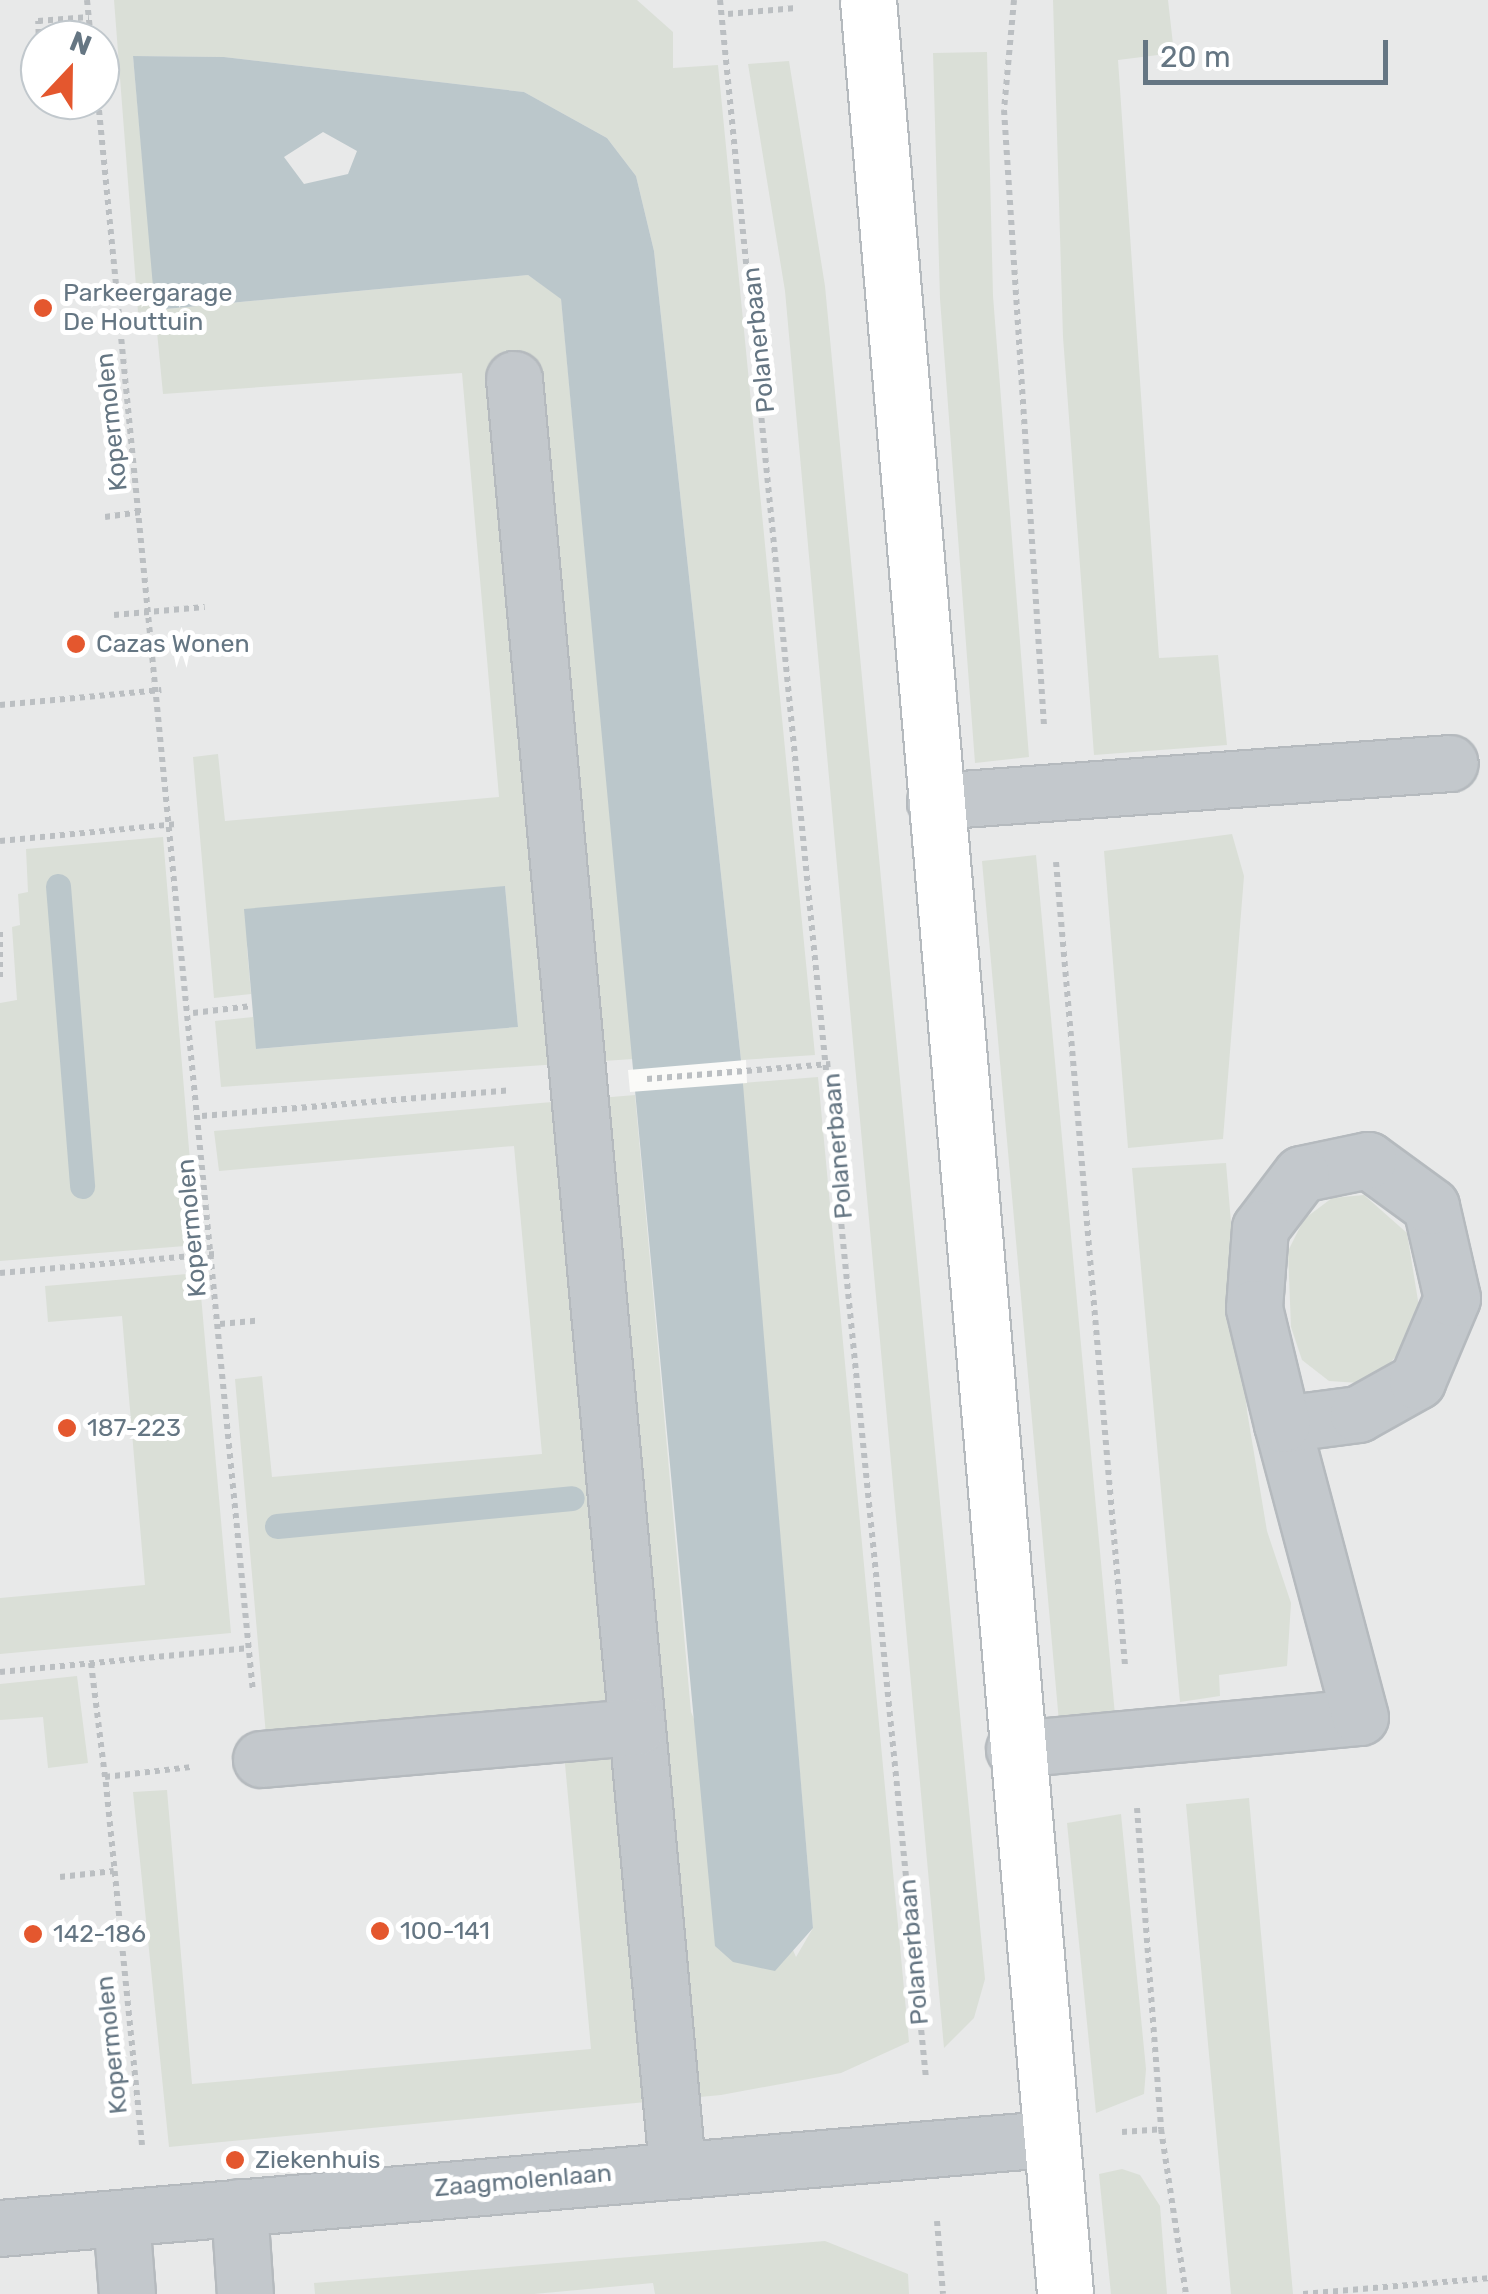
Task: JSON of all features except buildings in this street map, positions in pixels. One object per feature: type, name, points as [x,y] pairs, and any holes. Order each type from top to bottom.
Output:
[{"type":"main road","points":[[868,0],[1046,2140],[1064,2294]]},
{"type":"street","points":[[514,379],[596,1082],[637,1727],[677,2166]]},
{"type":"street","points":[[935,800],[1450,763]]},
{"type":"street","points":[[1014,1749],[1360,1717],[1282,1424],[1254,1308],[1260,1228],[1302,1174],[1368,1160],[1431,1206],[1452,1298],[1418,1380],[1358,1414],[1282,1424]]},
{"type":"street","points":[[261,1759],[637,1727]]},
{"type":"street","name":"Zaagmolenlaan","points":[[0,2228],[677,2166],[1046,2140]]},
{"type":"street","points":[[239,2207],[245,2294]]},
{"type":"street","points":[[128,2294],[135,2216]]},
{"type":"path","points":[[87,0],[89,20]]},
{"type":"path","name":"Polanerbaan","points":[[720,0],[830,1064],[943,2294]]},
{"type":"path","points":[[1014,0],[1004,110],[1050,792],[1132,1738],[1161,2129],[1186,2294]]},
{"type":"path","points":[[51,20],[89,17]]},
{"type":"path","name":"Kopermolen","points":[[100,120],[162,690],[261,1759]]},
{"type":"path","points":[[105,517],[141,512]]},
{"type":"path","points":[[114,616],[205,607]]},
{"type":"path","points":[[0,705],[162,690]]},
{"type":"path","points":[[0,841],[175,824]]},
{"type":"path","points":[[0,932],[0,980]]},
{"type":"path","points":[[193,1013],[252,1006]]},
{"type":"path","points":[[202,1116],[830,1064]]},
{"type":"path","points":[[0,1273],[214,1254]]},
{"type":"path","points":[[220,1324],[256,1321]]},
{"type":"path","points":[[0,1672],[249,1648]]},
{"type":"path","name":"Kopermolen","points":[[91,1663],[114,1872],[135,2216]]},
{"type":"path","points":[[105,1777],[261,1759]]},
{"type":"path","points":[[60,1878],[114,1872]]},
{"type":"path","points":[[1303,2294],[1488,2278]]},
{"type":"shaded area","points":[[0,0],[1488,0],[1488,2294],[0,2294]]},
{"type":"shaded area","points":[[114,0],[637,0],[673,32],[673,68],[718,65],[815,1055],[741,1060],[654,251],[636,176],[607,138],[524,92],[224,57],[133,56],[156,310],[528,275],[561,298],[633,1059],[221,1087],[215,1021],[253,1017],[257,1049],[518,1027],[505,886],[247,947],[251,994],[214,998],[193,757],[218,754],[225,821],[499,797],[462,373],[163,394],[155,311],[138,312],[120,78],[120,20],[116,20]]},
{"type":"shaded area","points":[[1053,0],[1168,0],[1174,53],[1118,60],[1159,658],[1218,655],[1227,745],[1094,755],[1063,337]]},
{"type":"shaded area","points":[[987,52],[993,296],[1029,757],[975,763],[940,299],[933,53]]},
{"type":"shaded area","points":[[133,56],[224,57],[524,92],[607,138],[636,176],[654,251],[741,1060],[813,1928],[775,1971],[733,1962],[715,1946],[561,299],[528,275],[155,310]],"holes":[[[323,132],[357,151],[348,174],[304,184],[284,157]]]},
{"type":"shaded area","points":[[789,61],[825,286],[985,1979],[974,2018],[944,2048],[785,291],[748,64]]},
{"type":"shaded area","points":[[1232,834],[1244,876],[1223,1139],[1128,1148],[1104,851]]},
{"type":"shaded area","points":[[163,837],[197,1245],[0,1261],[0,1003],[17,1000],[12,927],[20,925],[18,894],[28,892],[26,849]]},
{"type":"shaded area","points":[[1036,855],[1115,1715],[1059,1722],[982,861]]},
{"type":"shaded area","points":[[505,886],[518,1027],[256,1049],[244,909]]},
{"type":"shaded area","points":[[818,1077],[909,2042],[841,2073],[721,2095],[169,2147],[133,1792],[167,1790],[192,2084],[591,2049],[561,1720],[267,1747],[235,1379],[262,1376],[272,1477],[542,1454],[514,1146],[219,1171],[214,1131],[635,1095],[691,1712],[796,1957],[813,1928],[742,1083]]},
{"type":"shaded area","points":[[1226,1163],[1247,1411],[1267,1531],[1291,1603],[1287,1666],[1219,1675],[1220,1696],[1180,1702],[1132,1168]]},
{"type":"shaded area","points":[[1364,1195],[1407,1233],[1420,1313],[1409,1343],[1383,1370],[1359,1383],[1329,1381],[1302,1360],[1291,1327],[1288,1251],[1304,1219],[1332,1198]]},
{"type":"shaded area","points":[[199,1273],[231,1633],[0,1654],[0,1598],[145,1585],[122,1316],[48,1322],[45,1286]]},
{"type":"shaded area","points":[[77,1676],[88,1763],[48,1768],[43,1717],[0,1720],[0,1684]]},
{"type":"shaded area","points":[[1249,1798],[1293,2294],[1231,2294],[1186,1804]]},
{"type":"shaded area","points":[[1121,1814],[1146,2069],[1144,2094],[1096,2113],[1067,1823]]},
{"type":"shaded area","points":[[1122,2169],[1140,2175],[1160,2206],[1167,2294],[1111,2294],[1099,2174]]},
{"type":"shaded area","points":[[825,2241],[908,2274],[909,2294],[655,2294],[653,2283],[534,2294],[315,2294],[314,2283]]},
{"type":"pier","points":[[746,1060],[747,1083],[630,1092],[628,1070]]},
{"type":"waterway","points":[[58,886],[82,1186]]},
{"type":"waterway","points":[[277,1526],[572,1498]]},
{"type":"place","name":"Parkeergarage De Houttuin","points":[[43,308]]},
{"type":"place","name":"Cazas Wonen","points":[[76,644]]},
{"type":"place","name":"187-223","points":[[67,1428]]},
{"type":"place","name":"100-141","points":[[380,1931]]},
{"type":"place","name":"142-186","points":[[33,1934]]},
{"type":"place","name":"Ziekenhuis","points":[[235,2160]]}]
